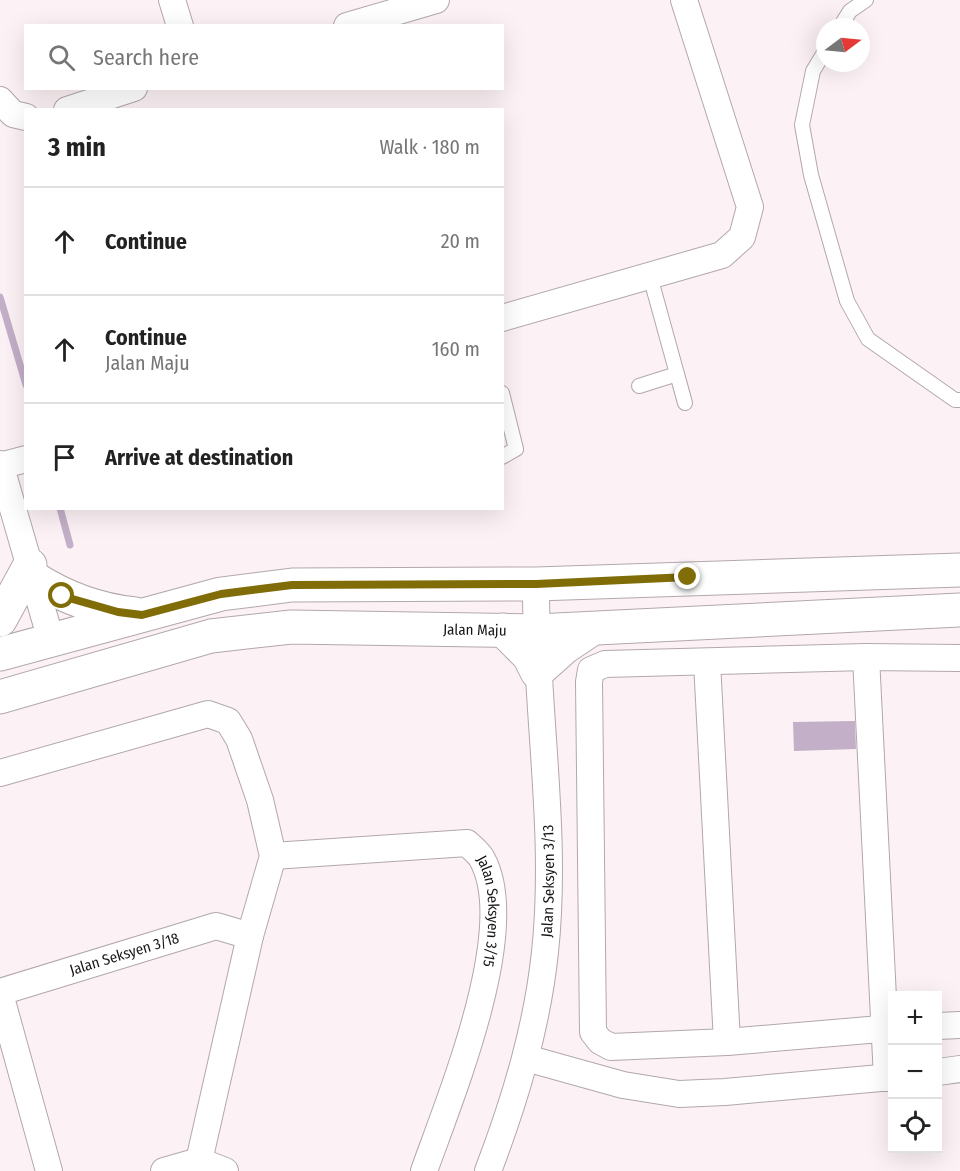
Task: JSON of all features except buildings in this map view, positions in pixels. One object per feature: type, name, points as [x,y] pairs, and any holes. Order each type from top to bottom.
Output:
[{"type":"street","points":[[172,0],[179,24]]},
{"type":"street","points":[[354,24],[435,0]]},
{"type":"street","points":[[504,317],[722,255],[742,237],[750,207],[684,0]]},
{"type":"street","points":[[73,108],[128,90]]},
{"type":"street","points":[[0,100],[13,114],[24,117]]},
{"type":"street","points":[[24,459],[0,465],[51,640],[62,646],[144,655]]},
{"type":"street","points":[[0,654],[221,594],[292,585],[536,584],[960,570]]},
{"type":"street","points":[[32,572],[62,596],[118,612],[142,615]]},
{"type":"street","points":[[0,620],[32,572]]},
{"type":"street","name":"Jalan Seksyen 3/13","points":[[488,1171],[511,1110],[526,1058],[545,951],[548,839],[537,672],[536,584]]},
{"type":"street","name":"Jalan Maju","points":[[0,694],[211,636],[272,629],[536,631],[960,610]]},
{"type":"street","points":[[503,630],[529,656],[537,672],[565,647],[592,629]]},
{"type":"street","points":[[0,694],[18,680],[51,640]]},
{"type":"street","points":[[866,657],[888,1028],[727,1042],[611,1047],[600,1041],[593,1032],[589,682],[591,670],[605,664],[866,657],[960,658]]},
{"type":"street","points":[[707,662],[727,1042]]},
{"type":"street","points":[[0,773],[208,714],[228,721],[239,739],[260,800],[273,856],[250,936],[199,1161]]},
{"type":"street","name":"Jalan Seksyen 3/15","points":[[273,856],[467,843],[482,858],[492,888],[494,938],[466,1052],[424,1171]]},
{"type":"street","name":"Jalan Seksyen 3/18","points":[[0,993],[216,926],[250,936]]},
{"type":"street","points":[[0,993],[49,1171]]},
{"type":"street","points":[[942,1026],[960,1025]]},
{"type":"street","points":[[526,1058],[623,1085],[679,1094],[888,1078]]},
{"type":"street","points":[[942,1071],[960,1069]]},
{"type":"street","points":[[164,1171],[199,1161],[225,1171]]},
{"type":"lane","points":[[846,18],[850,11],[866,0]]},
{"type":"lane","points":[[816,66],[802,126],[811,175],[847,301],[868,339],[955,400],[960,400]]},
{"type":"lane","points":[[650,276],[685,404]]},
{"type":"lane","points":[[639,386],[676,374]]},
{"type":"lane","points":[[504,401],[516,449],[504,456]]},
{"type":"shaded area","points":[[855,721],[856,749],[794,751],[793,722]]},
{"type":"waterway","points":[[0,297],[24,378]]},
{"type":"waterway","points":[[61,510],[70,545]]},
{"type":"route","points":[[62,596],[118,612],[142,615],[221,594],[292,585],[536,584],[688,577]]}]
